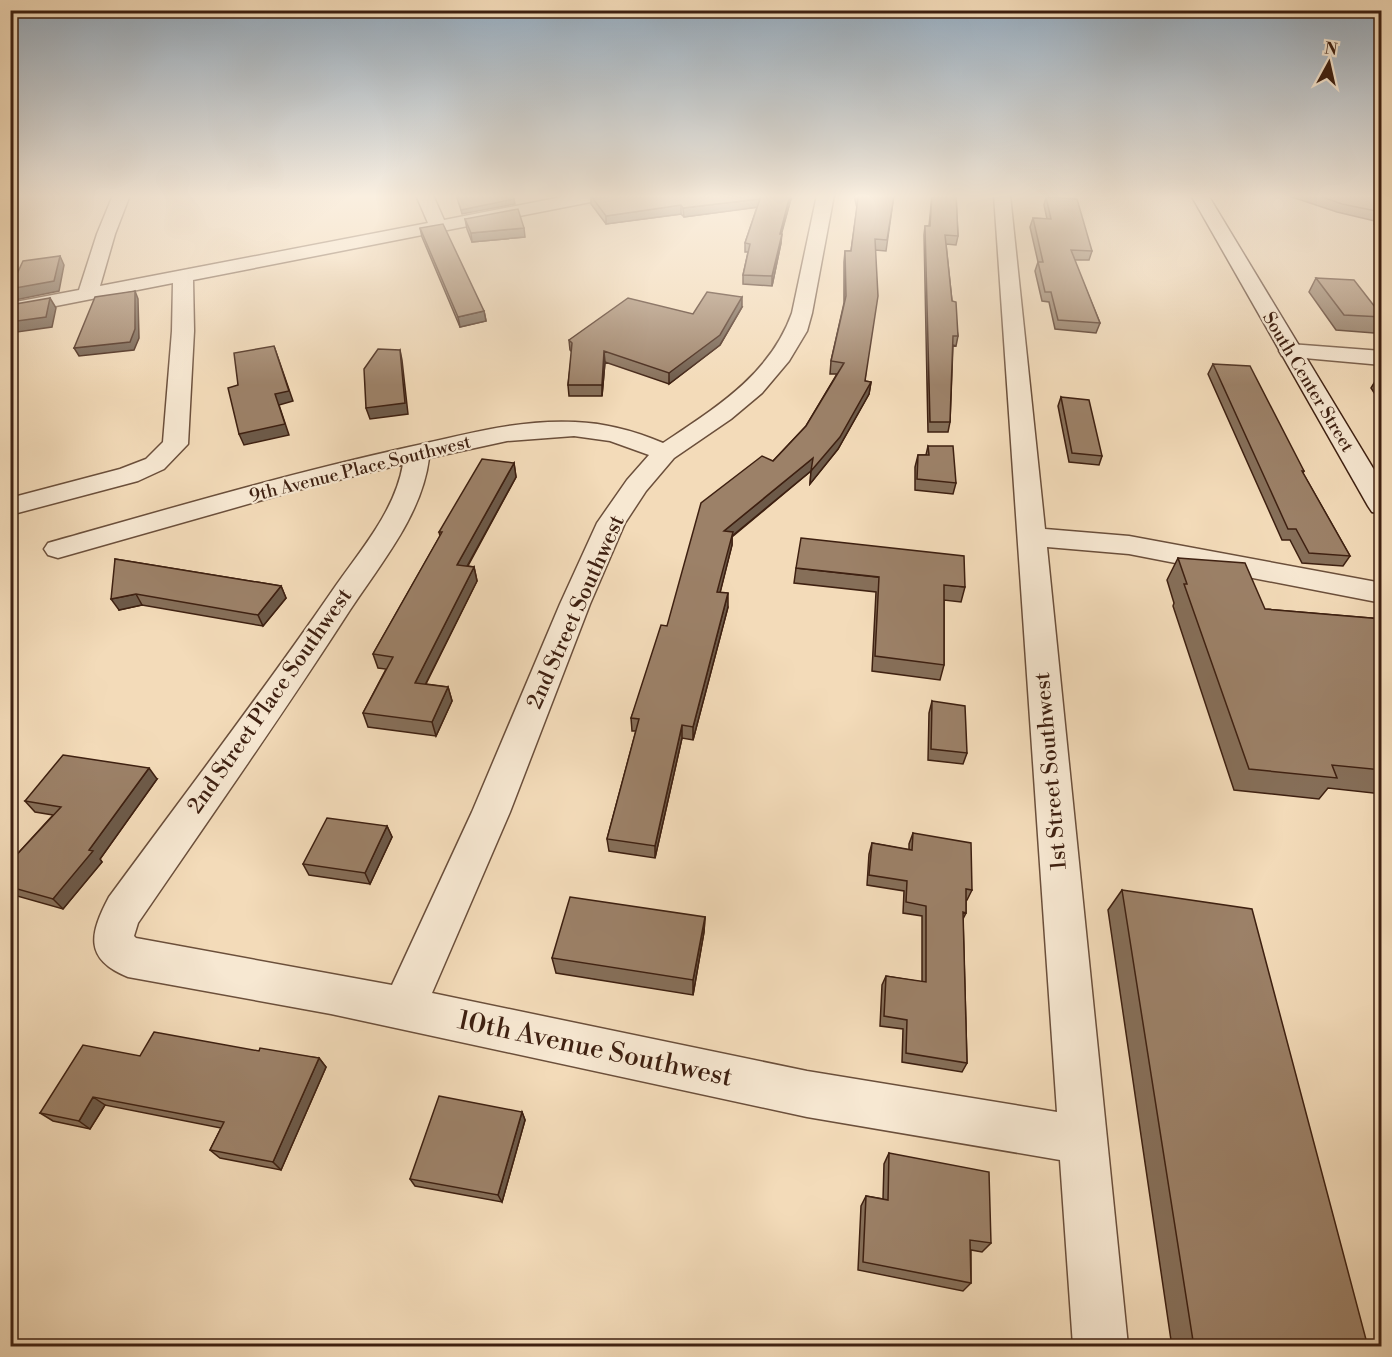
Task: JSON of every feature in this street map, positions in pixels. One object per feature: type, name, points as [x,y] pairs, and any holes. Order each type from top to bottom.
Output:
[{"type":"street","points":[[88,293],[99,258]]},
{"type":"street","points":[[10,309],[270,258]]},
{"type":"street","name":"2nd Street Southwest","points":[[404,1008],[491,812],[575,604],[611,523],[636,486],[665,453],[722,414],[754,388],[778,361],[796,331],[813,258]]},
{"type":"street","name":"1st Street Southwest","points":[[1007,258],[1101,1347]]},
{"type":"street","name":"South Center Street","points":[[1235,258],[1382,506]]},
{"type":"street","points":[[10,507],[138,472],[155,464],[175,444],[183,331],[183,275]]},
{"type":"street","points":[[1290,351],[1382,358]]},
{"type":"street","name":"9th Avenue Place Southwest","points":[[58,549],[360,465],[511,433],[561,429],[609,433],[639,441],[665,453]]},
{"type":"street","name":"2nd Street Place Southwest","points":[[114,944],[114,927],[123,910],[310,647],[396,518],[413,481],[417,453]]},
{"type":"street","points":[[1031,537],[1077,539],[1129,546],[1382,593]]},
{"type":"street","name":"10th Avenue Southwest","points":[[114,944],[119,952],[128,957],[331,993],[807,1094],[1083,1140]]},
{"type":"building","points":[[59,258],[54,281],[10,289],[23,261]]},
{"type":"building","points":[[433,258],[459,258],[484,311],[458,317]]},
{"type":"building","points":[[747,258],[776,258],[772,276],[743,275]]},
{"type":"building","points":[[845,258],[876,258],[878,296],[865,381],[871,382],[840,437],[811,471],[813,458],[724,531],[733,532],[717,592],[728,593],[693,727],[682,725],[655,846],[607,839],[639,719],[631,718],[661,625],[667,626],[701,503],[762,456],[773,461],[806,426],[844,363],[831,361],[846,296]]},
{"type":"building","points":[[926,258],[947,258],[952,301],[956,302],[958,336],[953,336],[950,422],[930,422]]},
{"type":"building","points":[[1042,258],[1074,258],[1100,323],[1058,320],[1051,292],[1045,292],[1038,262],[1043,262]]},
{"type":"building","points":[[1316,278],[1354,280],[1382,317],[1344,315]]},
{"type":"building","points":[[135,291],[135,329],[130,342],[74,348],[95,297]]},
{"type":"building","points":[[707,292],[742,297],[720,335],[669,373],[604,351],[602,385],[568,385],[572,343],[569,340],[628,298],[693,314]]},
{"type":"building","points":[[50,298],[46,317],[10,322],[10,305]]},
{"type":"building","points":[[274,346],[289,391],[275,394],[285,424],[239,434],[228,388],[238,385],[234,353]]},
{"type":"building","points":[[378,349],[400,350],[405,403],[366,408],[364,369]]},
{"type":"building","points":[[1213,364],[1250,366],[1304,471],[1302,471],[1350,556],[1309,553],[1296,529],[1288,529]]},
{"type":"building","points":[[1061,397],[1089,400],[1102,456],[1072,453]]},
{"type":"building","points":[[928,446],[953,446],[956,483],[917,479],[918,455],[929,455]]},
{"type":"building","points":[[482,459],[514,463],[457,565],[474,567],[415,683],[448,687],[432,722],[363,713],[393,657],[373,654],[442,532],[439,532]]},
{"type":"building","points":[[801,538],[964,556],[965,587],[944,585],[944,665],[875,656],[879,577],[796,568]]},
{"type":"building","points":[[1178,558],[1245,563],[1265,609],[1382,619],[1382,770],[1332,765],[1337,778],[1249,769],[1184,584],[1187,584]]},
{"type":"building","points":[[115,559],[281,586],[258,615],[136,594],[111,599]]},
{"type":"building","points":[[932,701],[965,706],[967,753],[931,749]]},
{"type":"building","points":[[63,755],[149,768],[89,850],[93,851],[53,899],[10,887],[10,862],[61,807],[25,801]]},
{"type":"building","points":[[327,818],[387,826],[365,873],[303,864]]},
{"type":"building","points":[[913,833],[971,843],[972,890],[966,889],[966,913],[963,912],[967,1063],[906,1053],[907,1020],[884,1016],[886,976],[926,982],[926,906],[906,902],[907,881],[869,875],[872,843],[912,850]]},
{"type":"building","points":[[1122,890],[1252,909],[1368,1347],[1194,1347]]},
{"type":"building","points":[[570,897],[705,917],[693,980],[552,958]]},
{"type":"building","points":[[154,1032],[259,1051],[260,1048],[319,1058],[273,1162],[210,1150],[224,1122],[93,1097],[79,1121],[40,1113],[83,1045],[140,1056]]},
{"type":"building","points":[[439,1096],[522,1112],[498,1195],[410,1179]]},
{"type":"building","points":[[889,1153],[989,1172],[991,1243],[970,1240],[971,1283],[863,1262],[866,1196],[888,1200]]}]
